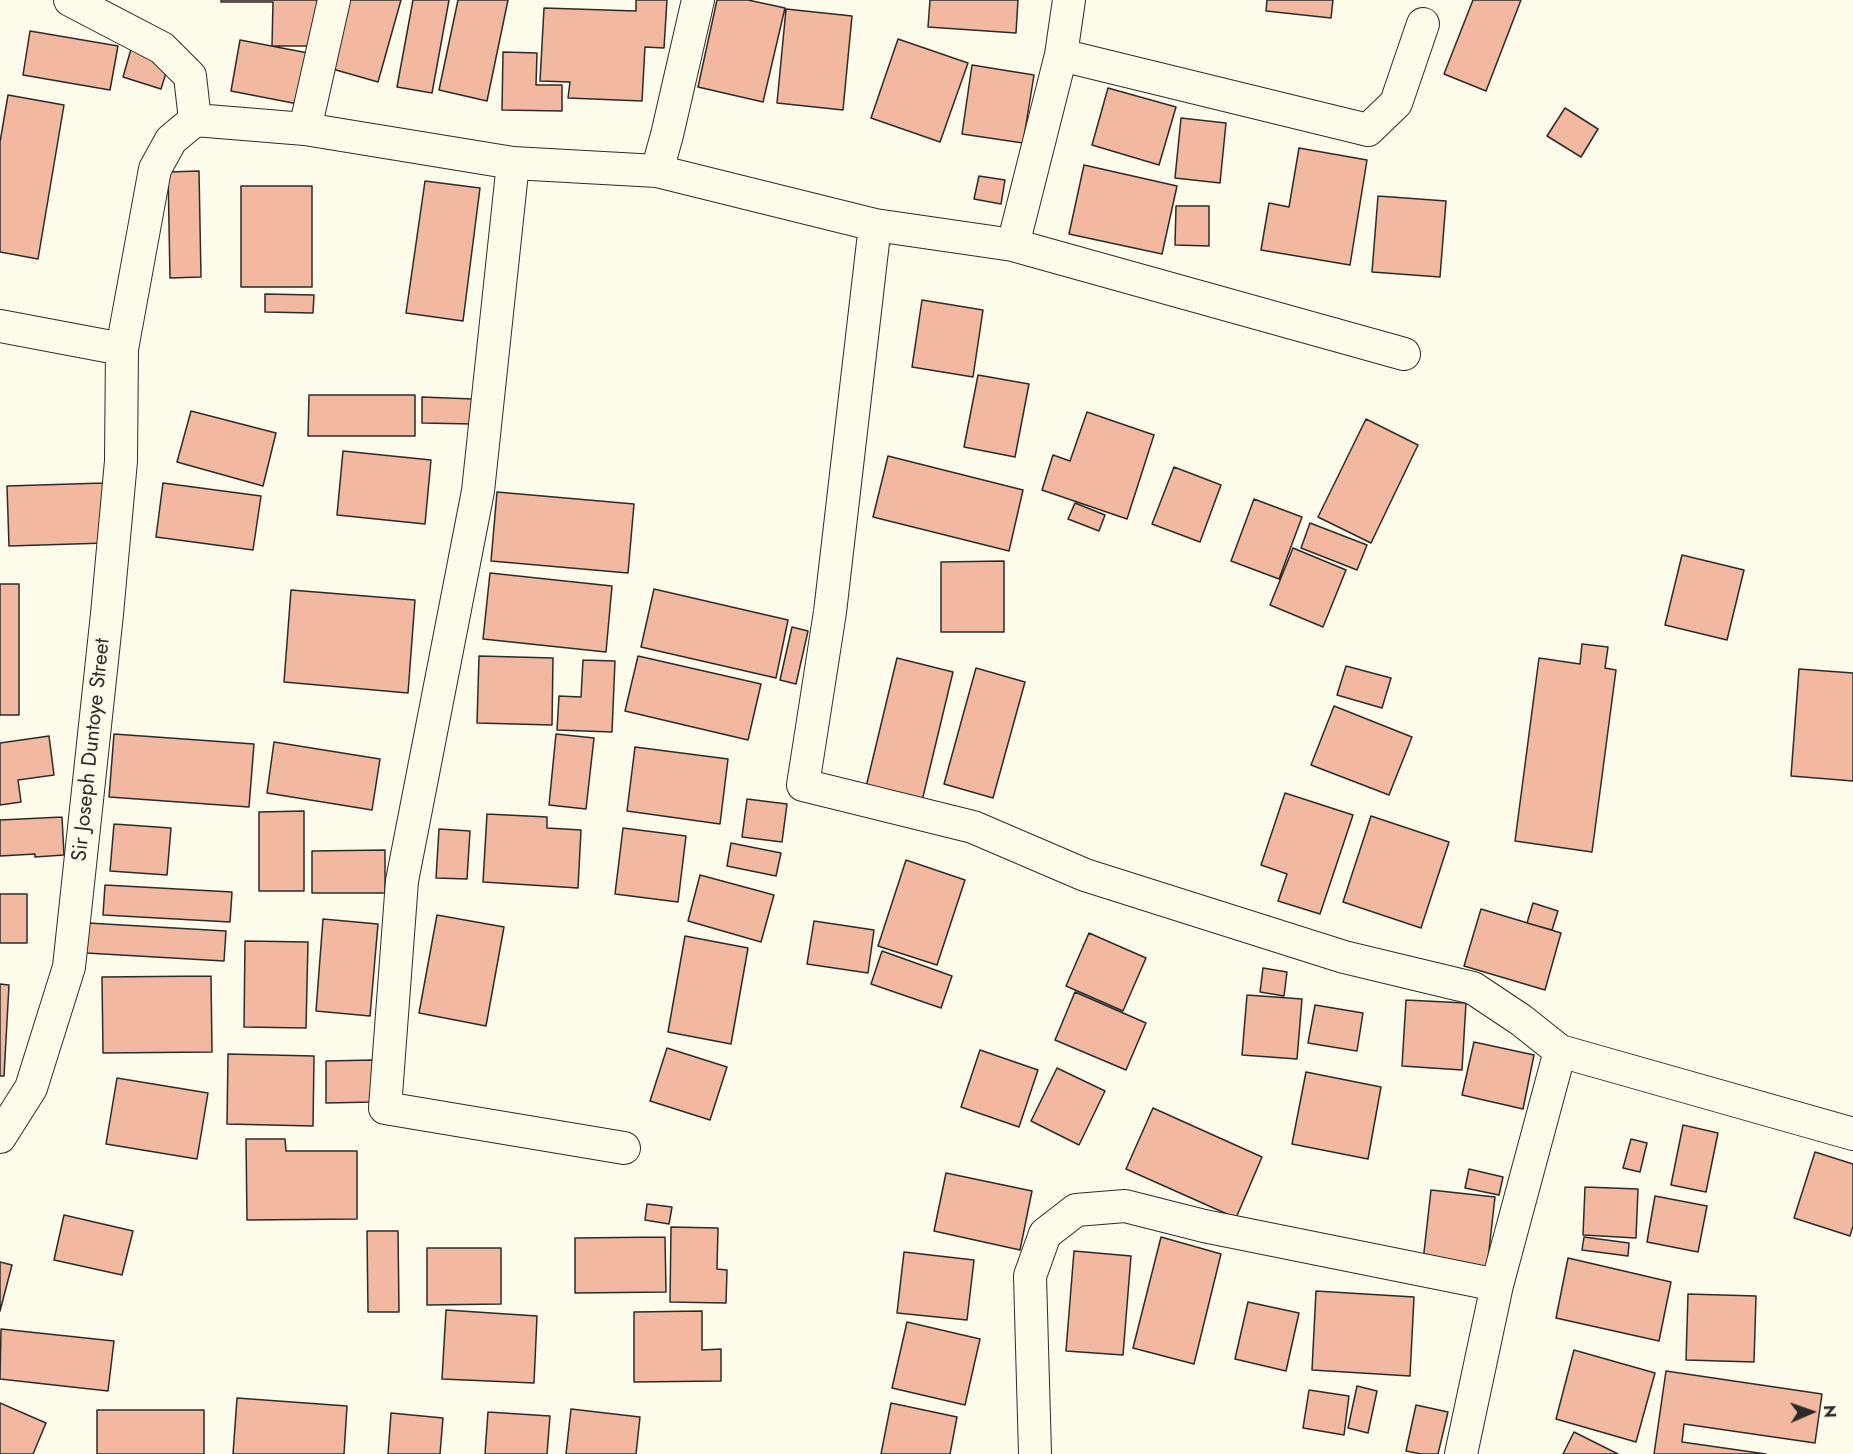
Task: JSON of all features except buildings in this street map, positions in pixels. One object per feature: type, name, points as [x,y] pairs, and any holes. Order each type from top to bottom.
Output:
[{"type":"street","points":[[70,0],[162,48],[190,76],[195,120],[305,129],[513,163],[657,171],[875,225],[1013,245],[1404,354]]},
{"type":"street","points":[[305,129],[334,0]]},
{"type":"street","points":[[657,171],[668,135],[698,0]]},
{"type":"street","points":[[1013,245],[1061,55],[1069,0]]},
{"type":"street","points":[[1061,55],[1368,130],[1396,103],[1423,24]]},
{"type":"street","name":"Sir Joseph Duntoye Street","points":[[0,1137],[31,1088],[69,967],[121,461],[122,349],[155,169],[171,140],[195,120]]},
{"type":"street","points":[[513,163],[478,491],[402,880],[386,1108],[624,1148]]},
{"type":"street","points":[[875,225],[830,612],[803,785],[973,827],[1085,875],[1344,957],[1473,988],[1521,1020],[1560,1051],[1853,1134]]},
{"type":"street","points":[[0,326],[122,349]]},
{"type":"street","points":[[1461,1454],[1497,1285],[1560,1051]]},
{"type":"street","points":[[1035,1454],[1030,1276],[1045,1234],[1076,1210],[1125,1206],[1204,1226],[1497,1285]]}]
